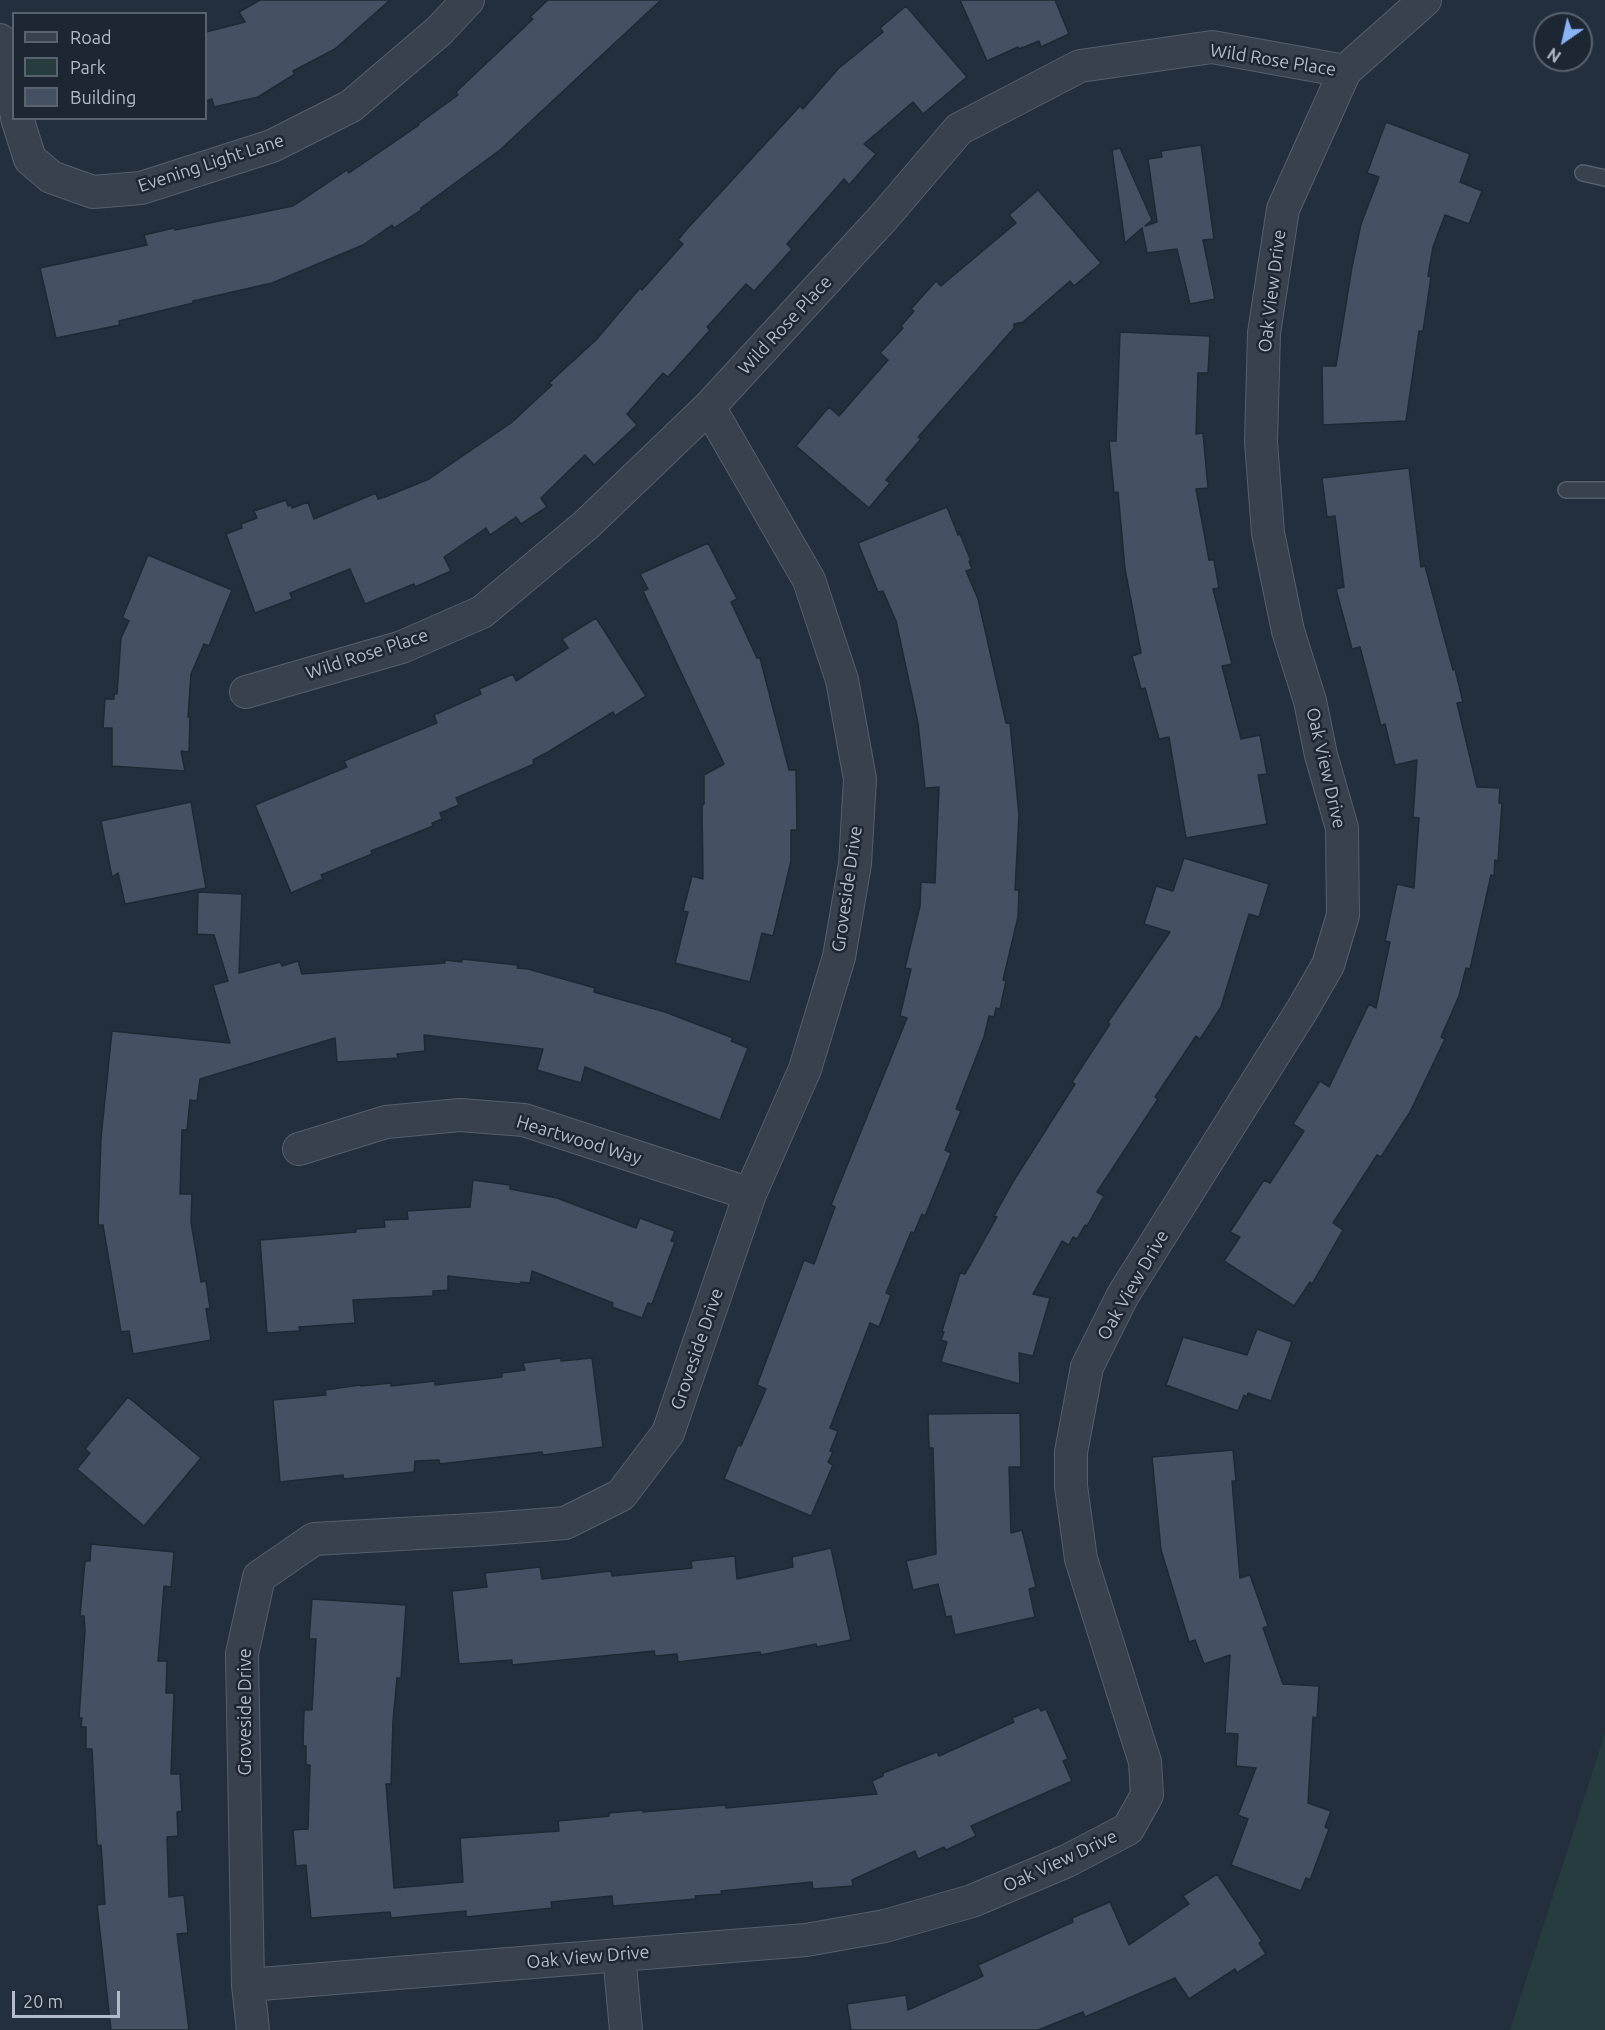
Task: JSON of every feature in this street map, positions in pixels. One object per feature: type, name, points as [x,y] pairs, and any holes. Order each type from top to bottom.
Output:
[{"type":"street","name":"Evening Light Lane","points":[[18,120],[30,159],[51,177],[93,192],[141,188],[272,147],[351,106],[439,31],[468,0]]},
{"type":"street","name":"Oak View Drive","points":[[248,1985],[806,1941],[885,1926],[972,1901],[1067,1861],[1128,1829],[1146,1795],[1145,1762],[1081,1559],[1071,1486],[1071,1452],[1087,1366],[1118,1305],[1328,965],[1343,915],[1342,828],[1321,755],[1310,701],[1288,631],[1268,533],[1260,442],[1264,333],[1282,209],[1345,71],[1425,0]]},
{"type":"street","points":[[0,40],[12,97]]},
{"type":"street","name":"Wild Rose Place","points":[[246,692],[402,647],[482,612],[586,525],[709,407],[883,218],[959,129],[1080,66],[1212,47],[1345,71]]},
{"type":"street","name":"Groveside Drive","points":[[253,2030],[248,1985],[242,1654],[259,1577],[314,1539],[565,1523],[621,1495],[669,1433],[750,1194],[805,1069],[839,957],[855,864],[860,779],[842,680],[809,580],[709,407]]},
{"type":"street","name":"Heartwood Way","points":[[299,1149],[386,1122],[460,1115],[524,1120],[750,1194]]},
{"type":"street","points":[[619,1954],[626,2030]]},
{"type":"lane","points":[[1583,173],[1605,178]]},
{"type":"lane","points":[[1566,490],[1605,490]]},
{"type":"green space","points":[[1605,1733],[1605,2030],[1510,2030]]},
{"type":"building","points":[[260,0],[390,0],[335,49],[293,71],[295,74],[258,97],[214,107],[212,99],[207,101],[207,32],[245,22],[239,12]]},
{"type":"building","points":[[548,0],[661,0],[500,150],[394,228],[392,225],[363,245],[272,283],[119,321],[120,325],[56,338],[40,268],[147,245],[144,235],[293,206],[347,170],[349,173],[458,95],[456,92],[533,19],[530,17]]},
{"type":"building","points":[[960,0],[1055,0],[1069,34],[1041,47],[1039,41],[1019,49],[1018,47],[987,61]]},
{"type":"building","points":[[906,6],[967,77],[923,114],[913,102],[864,144],[876,154],[849,185],[844,179],[787,244],[792,249],[754,291],[746,284],[707,327],[710,330],[668,377],[663,373],[627,414],[637,425],[594,465],[585,455],[541,498],[547,507],[521,524],[516,517],[490,535],[486,528],[444,557],[451,571],[415,587],[414,584],[365,604],[350,569],[290,593],[292,599],[255,613],[226,534],[242,528],[241,524],[257,518],[254,511],[286,500],[288,506],[291,505],[292,508],[308,502],[314,519],[376,493],[378,499],[385,497],[429,479],[511,423],[552,385],[549,383],[596,340],[640,288],[642,290],[683,244],[678,240],[687,229],[800,106],[803,109],[838,69],[883,32],[880,28]]},
{"type":"building","points":[[1386,122],[1470,154],[1460,182],[1482,191],[1469,224],[1445,215],[1433,247],[1423,331],[1419,331],[1406,421],[1323,425],[1322,366],[1336,366],[1361,224],[1379,177],[1367,173]]},
{"type":"building","points":[[1201,145],[1214,239],[1203,240],[1215,299],[1190,304],[1177,249],[1147,253],[1142,228],[1125,243],[1112,150],[1120,148],[1152,220],[1145,226],[1157,222],[1148,159],[1162,157],[1161,151]]},
{"type":"building","points":[[1038,190],[1101,263],[1074,286],[1070,281],[1023,322],[1014,324],[1014,328],[918,437],[921,439],[886,480],[890,483],[869,508],[796,446],[829,407],[839,416],[888,360],[880,353],[903,328],[901,326],[914,311],[911,309],[936,281],[941,286],[1016,223],[1009,215]]},
{"type":"building","points":[[1120,332],[1210,336],[1208,373],[1198,373],[1196,434],[1203,433],[1208,488],[1196,489],[1209,560],[1214,560],[1219,588],[1213,589],[1232,664],[1222,666],[1241,739],[1260,735],[1267,774],[1258,775],[1267,824],[1186,838],[1169,737],[1159,739],[1145,688],[1141,689],[1132,656],[1141,653],[1125,569],[1118,492],[1114,493],[1109,441],[1116,441]]},
{"type":"building","points":[[1409,468],[1421,567],[1425,566],[1453,670],[1455,669],[1463,702],[1457,703],[1477,787],[1500,788],[1499,803],[1502,803],[1498,861],[1495,860],[1494,876],[1491,875],[1470,969],[1466,968],[1459,996],[1441,1037],[1445,1039],[1410,1112],[1381,1157],[1377,1155],[1333,1223],[1343,1230],[1312,1284],[1310,1282],[1294,1306],[1224,1261],[1240,1237],[1230,1232],[1264,1180],[1270,1183],[1304,1131],[1293,1124],[1320,1081],[1329,1087],[1369,1004],[1376,1008],[1390,942],[1385,941],[1397,884],[1414,888],[1419,818],[1413,817],[1417,760],[1395,765],[1385,724],[1381,726],[1360,647],[1352,649],[1336,589],[1344,587],[1335,516],[1327,517],[1322,478]]},
{"type":"building","points":[[947,507],[971,561],[969,561],[972,569],[966,571],[978,599],[1006,723],[1010,723],[1019,815],[1015,890],[1019,890],[1018,917],[1003,980],[1006,981],[1000,1009],[996,1008],[994,1017],[989,1016],[984,1037],[956,1109],[961,1111],[945,1150],[951,1153],[925,1216],[922,1214],[914,1233],[911,1232],[886,1293],[891,1295],[879,1327],[870,1323],[830,1428],[838,1431],[828,1462],[833,1465],[811,1516],[724,1479],[766,1389],[757,1385],[804,1260],[814,1264],[835,1207],[831,1205],[907,1018],[900,1016],[911,969],[905,968],[920,906],[921,882],[935,883],[939,787],[925,788],[918,723],[896,621],[883,591],[878,592],[858,543]]},
{"type":"building","points":[[708,543],[737,599],[731,602],[757,658],[760,658],[789,770],[796,770],[797,830],[791,830],[791,861],[773,936],[762,933],[750,982],[675,963],[688,912],[683,911],[692,876],[703,879],[704,775],[724,764],[643,591],[648,589],[640,574]]},
{"type":"building","points":[[148,555],[232,590],[209,646],[204,644],[191,674],[188,717],[190,717],[189,752],[181,751],[185,771],[112,766],[112,728],[103,728],[105,699],[114,699],[114,694],[117,694],[121,638],[129,621],[123,616]]},
{"type":"building","points":[[596,618],[646,696],[615,716],[613,712],[533,760],[534,764],[456,798],[459,805],[440,813],[442,819],[432,823],[433,826],[371,851],[372,854],[321,875],[323,879],[291,893],[255,805],[347,767],[344,761],[437,723],[434,715],[481,694],[479,689],[513,674],[516,681],[568,648],[562,639]]},
{"type":"building","points":[[191,802],[206,888],[125,904],[118,873],[112,877],[101,821]]},
{"type":"building","points":[[1184,858],[1269,884],[1259,917],[1249,914],[1221,1007],[1200,1039],[1196,1036],[1155,1097],[1158,1099],[1097,1192],[1104,1196],[1087,1226],[1085,1225],[1077,1239],[1073,1237],[1069,1245],[1062,1241],[1033,1294],[1050,1298],[1033,1356],[1019,1353],[1020,1384],[941,1362],[947,1342],[941,1340],[944,1332],[942,1331],[960,1273],[965,1274],[1016,1177],[1075,1084],[1072,1082],[1110,1024],[1108,1022],[1170,932],[1144,924],[1156,886],[1173,891]]},
{"type":"building","points":[[198,892],[242,894],[239,973],[280,962],[282,966],[298,961],[302,974],[445,963],[445,960],[462,962],[462,959],[518,965],[517,968],[595,988],[594,992],[665,1012],[733,1038],[731,1041],[748,1048],[720,1120],[585,1067],[581,1083],[537,1070],[543,1049],[424,1035],[425,1051],[397,1054],[398,1058],[337,1062],[335,1038],[200,1079],[197,1101],[190,1100],[187,1130],[182,1130],[180,1194],[192,1194],[191,1222],[201,1282],[206,1281],[210,1308],[206,1309],[211,1340],[133,1354],[129,1331],[121,1332],[103,1225],[98,1225],[101,1138],[112,1031],[230,1043],[213,985],[228,981],[214,935],[197,934]]},
{"type":"building","points":[[473,1180],[510,1185],[510,1189],[557,1198],[636,1228],[640,1218],[675,1231],[671,1241],[675,1242],[652,1304],[648,1303],[642,1318],[612,1307],[613,1303],[532,1271],[530,1283],[521,1282],[520,1284],[448,1276],[448,1290],[433,1291],[433,1296],[353,1300],[355,1323],[299,1327],[300,1331],[267,1333],[260,1240],[356,1232],[356,1229],[385,1227],[384,1220],[408,1219],[407,1211],[470,1207]]},
{"type":"building","points":[[1257,1329],[1292,1342],[1271,1401],[1248,1393],[1247,1397],[1244,1395],[1238,1411],[1166,1385],[1183,1337],[1247,1355]]},
{"type":"building","points":[[561,1358],[561,1361],[592,1358],[603,1447],[440,1464],[439,1460],[415,1461],[414,1472],[344,1479],[343,1475],[280,1482],[273,1400],[326,1395],[325,1390],[360,1385],[391,1383],[391,1386],[435,1381],[435,1385],[502,1377],[502,1373],[525,1370],[523,1363]]},
{"type":"building","points":[[128,1397],[201,1458],[144,1526],[77,1469],[90,1453],[85,1449]]},
{"type":"building","points":[[1020,1413],[1021,1467],[1009,1467],[1011,1533],[1022,1530],[1036,1587],[1029,1589],[1035,1617],[955,1635],[951,1616],[946,1617],[938,1584],[913,1590],[906,1561],[936,1554],[933,1448],[929,1448],[928,1414]]},
{"type":"building","points":[[1233,1450],[1236,1481],[1232,1481],[1240,1578],[1250,1575],[1268,1626],[1263,1628],[1283,1684],[1319,1686],[1317,1718],[1313,1717],[1308,1803],[1331,1811],[1325,1827],[1329,1829],[1310,1880],[1306,1878],[1301,1891],[1231,1865],[1248,1819],[1238,1815],[1256,1768],[1236,1766],[1238,1734],[1225,1733],[1230,1655],[1204,1664],[1195,1640],[1189,1642],[1161,1550],[1152,1457]]},
{"type":"building","points":[[91,1544],[174,1552],[171,1587],[164,1586],[158,1661],[167,1661],[166,1693],[174,1693],[171,1774],[180,1774],[182,1811],[177,1812],[178,1836],[167,1837],[169,1897],[184,1895],[188,1933],[177,1934],[189,2030],[111,2030],[97,1905],[105,1904],[101,1845],[97,1846],[92,1749],[86,1749],[86,1727],[81,1727],[82,1718],[79,1718],[85,1630],[84,1616],[80,1616],[85,1561],[90,1561]]},
{"type":"building","points":[[831,1548],[851,1640],[817,1647],[816,1644],[761,1655],[760,1652],[678,1662],[677,1654],[655,1656],[654,1651],[512,1665],[512,1660],[459,1664],[452,1591],[487,1587],[485,1573],[540,1567],[542,1579],[611,1571],[612,1576],[692,1568],[691,1561],[735,1556],[737,1579],[793,1567],[792,1557]]},
{"type":"building","points":[[312,1599],[406,1605],[401,1678],[397,1678],[393,1721],[391,1784],[386,1784],[394,1888],[463,1882],[460,1838],[559,1831],[558,1821],[609,1816],[609,1813],[726,1805],[726,1808],[877,1794],[872,1781],[883,1776],[883,1773],[937,1752],[939,1756],[1014,1722],[1012,1718],[1039,1707],[1041,1711],[1046,1709],[1068,1759],[1063,1761],[1072,1781],[971,1826],[976,1836],[946,1850],[944,1847],[918,1859],[915,1851],[852,1880],[853,1886],[813,1889],[812,1882],[721,1891],[722,1894],[695,1896],[696,1899],[613,1906],[612,1896],[551,1902],[552,1908],[466,1917],[466,1911],[391,1918],[390,1912],[311,1918],[306,1865],[296,1866],[293,1830],[308,1829],[310,1765],[306,1765],[306,1746],[303,1746],[304,1710],[312,1710],[316,1639],[309,1639]]},
{"type":"building","points":[[1217,1874],[1262,1941],[1259,1943],[1266,1954],[1237,1973],[1235,1969],[1189,1999],[1175,1978],[1085,2017],[1083,2012],[1038,2030],[851,2030],[847,2004],[906,1995],[908,2010],[983,1976],[978,1965],[1073,1922],[1072,1918],[1110,1902],[1129,1945],[1189,1904],[1183,1896]]}]
